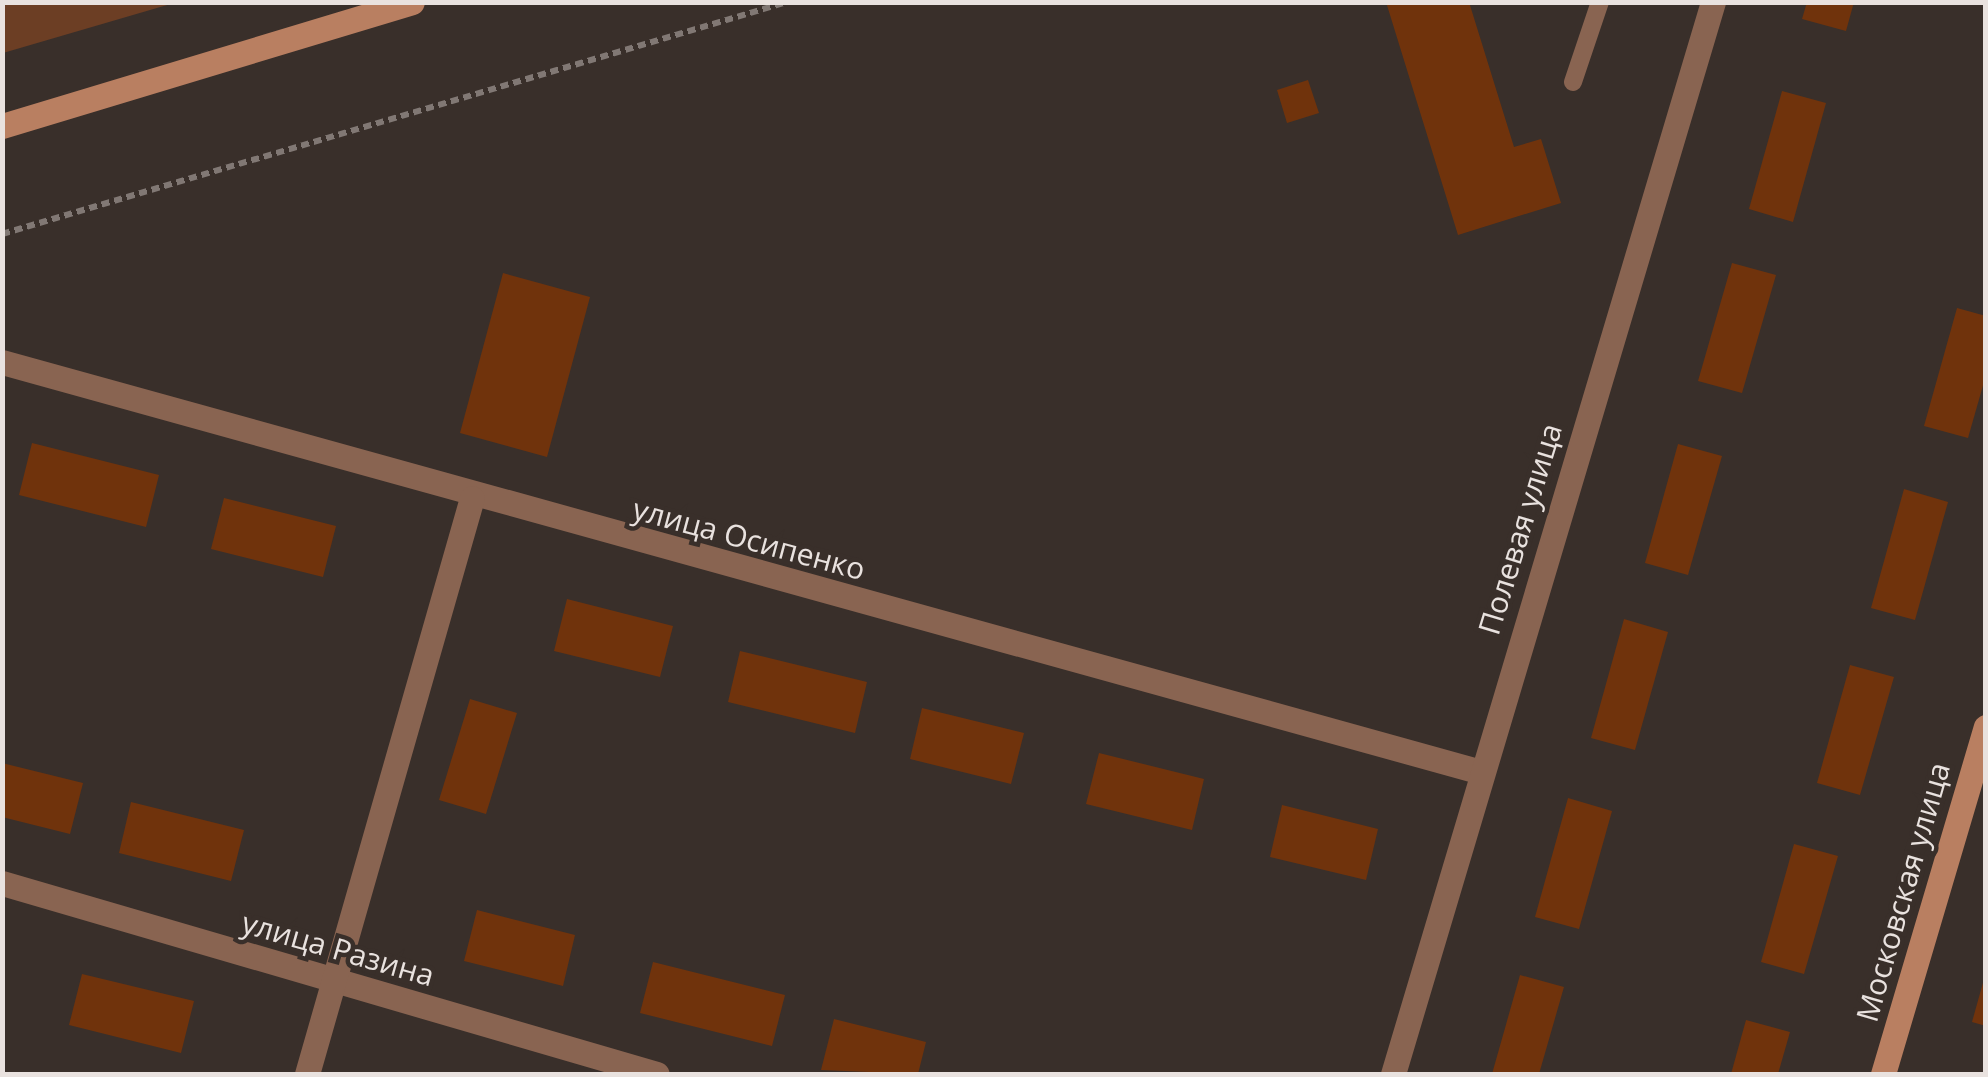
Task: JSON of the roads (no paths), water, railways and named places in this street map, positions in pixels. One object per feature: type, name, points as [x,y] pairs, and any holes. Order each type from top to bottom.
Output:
[{"type":"street","points":[[2,126],[412,2]]},
{"type":"street","name":"Полевая улица","points":[[1393,1074],[1480,772],[1713,2]]},
{"type":"street","name":"улица Осипенко","points":[[2,362],[472,498],[1480,772]]},
{"type":"street","points":[[308,1074],[472,498]]},
{"type":"street","name":"Московская улица","points":[[1883,1074],[1986,727]]},
{"type":"street","name":"улица Разина","points":[[2,882],[335,983],[656,1074]]},
{"type":"lane","points":[[1572,82],[1600,2]]}]
